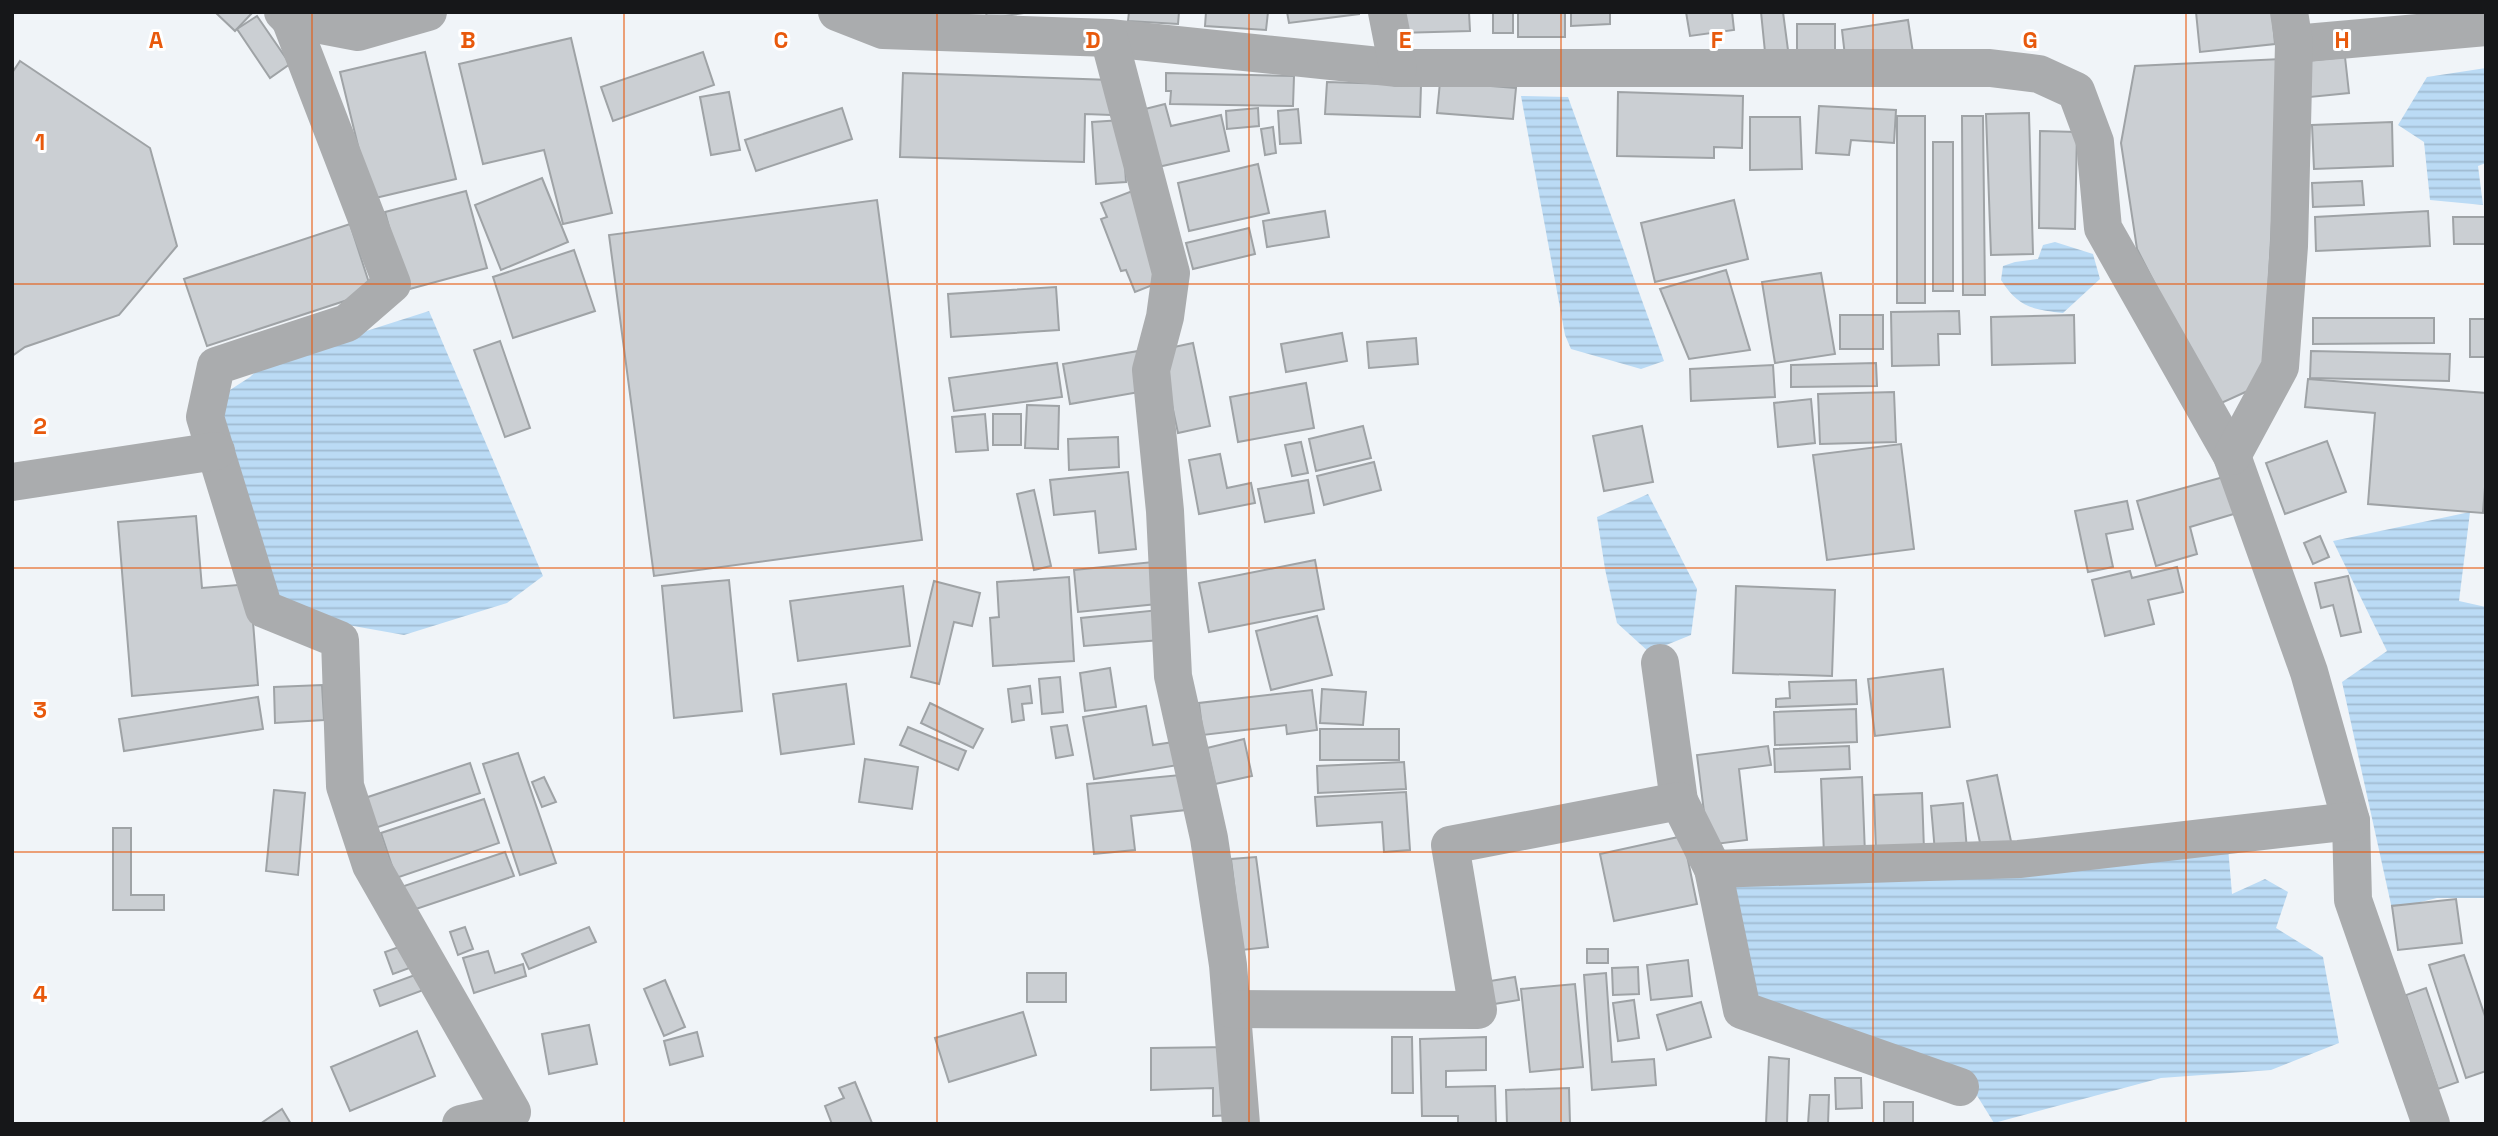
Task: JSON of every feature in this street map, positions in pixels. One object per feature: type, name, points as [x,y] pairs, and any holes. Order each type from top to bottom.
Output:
[{"type":"street","points":[[287,16],[358,32],[428,12]]},
{"type":"street","points":[[837,12],[883,30],[1109,38],[1398,68],[1990,68],[2039,74],[2076,90],[2095,142],[2103,228],[2232,456],[2309,672],[2351,821],[2353,900],[2431,1124]]},
{"type":"street","points":[[1387,12],[1398,68]]},
{"type":"street","points":[[287,16],[391,284],[347,324],[216,366],[205,417],[264,608],[340,640],[345,786],[370,865],[512,1112],[461,1124]]},
{"type":"street","points":[[2232,456],[2280,367],[2289,246],[2291,28],[2486,27]]},
{"type":"street","points":[[1109,38],[1171,273],[1166,317],[1152,370],[1165,511],[1173,676],[1209,838],[1228,965],[1241,1124]]},
{"type":"street","points":[[12,482],[216,451]]},
{"type":"street","points":[[1660,663],[1679,801],[1713,869],[1741,1010],[1960,1087]]},
{"type":"street","points":[[1232,1009],[1478,1010],[1450,845],[1679,801]]},
{"type":"street","points":[[1713,869],[2019,859],[2351,821]]},
{"type":"water","points":[[2486,68],[2486,163],[2478,166],[2483,205],[2430,200],[2424,142],[2398,125],[2427,77]]},
{"type":"water","points":[[1521,96],[1568,97],[1664,361],[1641,369],[1571,349],[1565,335]]},
{"type":"water","points":[[2055,242],[2093,254],[2100,279],[2063,313],[2027,306],[2014,296],[2001,280],[2003,266],[2038,259],[2043,245]]},
{"type":"water","points":[[429,311],[543,576],[507,603],[404,635],[286,614],[224,450],[216,399],[250,377],[263,364]]},
{"type":"water","points":[[1648,494],[1697,589],[1691,635],[1649,652],[1617,623],[1597,517]]},
{"type":"water","points":[[2470,512],[2459,601],[2486,607],[2486,898],[2437,898],[2392,909],[2342,682],[2387,651],[2333,541]]},
{"type":"water","points":[[2228,847],[2232,894],[2265,879],[2288,892],[2276,928],[2323,957],[2339,1043],[2271,1070],[2161,1078],[1994,1123],[1968,1081],[1753,1005],[1721,880]]},
{"type":"building","points":[[215,12],[253,12],[235,31]]},
{"type":"building","points":[[986,12],[1030,12],[987,19]]},
{"type":"building","points":[[1129,12],[1179,12],[1178,24],[1128,21]]},
{"type":"building","points":[[1206,12],[1268,12],[1266,30],[1205,26]]},
{"type":"building","points":[[1287,12],[1359,12],[1359,14],[1289,23]]},
{"type":"building","points":[[1398,12],[1469,12],[1470,31],[1398,33]]},
{"type":"building","points":[[1493,12],[1513,12],[1513,33],[1493,33]]},
{"type":"building","points":[[1518,12],[1565,12],[1565,37],[1518,37]]},
{"type":"building","points":[[1571,12],[1610,12],[1610,24],[1571,26]]},
{"type":"building","points":[[1686,12],[1732,12],[1734,30],[1690,36]]},
{"type":"building","points":[[1761,12],[1783,12],[1788,50],[1765,52]]},
{"type":"building","points":[[2196,12],[2272,12],[2275,44],[2200,52]]},
{"type":"building","points":[[257,16],[290,64],[270,78],[237,29]]},
{"type":"building","points":[[1908,20],[1913,53],[1845,56],[1842,30]]},
{"type":"building","points":[[1797,24],[1835,24],[1835,52],[1797,52]]},
{"type":"building","points":[[571,38],[612,213],[563,224],[544,150],[483,164],[459,64]]},
{"type":"building","points":[[425,52],[456,179],[371,199],[340,72]]},
{"type":"building","points":[[703,52],[714,85],[613,121],[601,87]]},
{"type":"building","points":[[2345,57],[2349,93],[2310,97],[2306,61]]},
{"type":"building","points":[[2281,59],[2263,384],[2217,405],[2137,249],[2121,143],[2135,66]]},
{"type":"building","points":[[20,61],[150,148],[177,246],[119,315],[25,347],[12,356],[12,73]]},
{"type":"building","points":[[903,73],[1112,80],[1111,115],[1085,114],[1084,162],[900,157]]},
{"type":"building","points":[[1166,73],[1294,76],[1293,106],[1170,104],[1171,91],[1166,91]]},
{"type":"building","points":[[1327,82],[1421,85],[1420,117],[1325,114]]},
{"type":"building","points":[[1440,82],[1516,88],[1513,119],[1437,113]]},
{"type":"building","points":[[729,92],[740,150],[711,155],[700,97]]},
{"type":"building","points":[[1618,92],[1743,96],[1742,148],[1714,147],[1714,158],[1617,156]]},
{"type":"building","points":[[1165,104],[1171,126],[1221,115],[1229,151],[1158,167],[1145,109]]},
{"type":"building","points":[[1819,106],[1896,110],[1894,143],[1851,140],[1849,155],[1816,153]]},
{"type":"building","points":[[842,108],[852,139],[756,171],[745,140]]},
{"type":"building","points":[[1258,108],[1259,126],[1227,129],[1226,111]]},
{"type":"building","points":[[1298,109],[1301,143],[1280,144],[1278,111]]},
{"type":"building","points":[[2029,113],[2033,254],[1991,255],[1986,114]]},
{"type":"building","points":[[1897,116],[1925,116],[1925,303],[1897,303]]},
{"type":"building","points":[[1962,116],[1983,116],[1985,295],[1963,295]]},
{"type":"building","points":[[1750,117],[1800,117],[1802,169],[1750,170]]},
{"type":"building","points":[[1122,120],[1126,182],[1096,184],[1092,122]]},
{"type":"building","points":[[2392,122],[2393,166],[2314,169],[2312,125]]},
{"type":"building","points":[[1273,127],[1276,153],[1265,155],[1261,129]]},
{"type":"building","points":[[2040,131],[2077,132],[2075,229],[2039,228]]},
{"type":"building","points":[[1933,142],[1953,142],[1953,291],[1933,291]]},
{"type":"building","points":[[1258,164],[1269,213],[1189,231],[1178,183]]},
{"type":"building","points":[[542,178],[568,242],[501,270],[475,205]]},
{"type":"building","points":[[2362,181],[2364,205],[2313,207],[2312,183]]},
{"type":"building","points":[[1135,190],[1168,279],[1135,292],[1126,270],[1121,271],[1101,219],[1107,217],[1101,203]]},
{"type":"building","points":[[466,191],[487,268],[406,290],[385,212]]},
{"type":"building","points":[[877,200],[922,540],[654,576],[609,235]]},
{"type":"building","points":[[1734,200],[1748,259],[1655,282],[1641,223]]},
{"type":"building","points":[[1325,211],[1329,237],[1267,247],[1263,221]]},
{"type":"building","points":[[2428,211],[2430,246],[2316,251],[2315,217]]},
{"type":"building","points":[[2453,217],[2486,217],[2486,244],[2454,244]]},
{"type":"building","points":[[350,224],[372,292],[207,346],[184,279]]},
{"type":"building","points":[[1249,228],[1255,254],[1193,269],[1186,243]]},
{"type":"building","points":[[574,250],[595,311],[513,338],[493,277]]},
{"type":"building","points":[[1726,270],[1750,350],[1689,359],[1660,289]]},
{"type":"building","points":[[1821,273],[1835,354],[1775,363],[1762,282]]},
{"type":"building","points":[[1056,287],[1059,330],[951,337],[948,294]]},
{"type":"building","points":[[1959,311],[1960,334],[1938,334],[1939,365],[1892,366],[1891,312]]},
{"type":"building","points":[[1840,315],[1883,315],[1883,349],[1840,349]]},
{"type":"building","points":[[2074,315],[2075,363],[1992,365],[1991,317]]},
{"type":"building","points":[[2313,318],[2434,318],[2434,343],[2313,344]]},
{"type":"building","points":[[2470,319],[2486,319],[2486,357],[2470,357]]},
{"type":"building","points":[[1342,333],[1347,361],[1286,372],[1281,344]]},
{"type":"building","points":[[1416,338],[1418,364],[1369,368],[1367,342]]},
{"type":"building","points":[[500,341],[530,428],[505,437],[474,350]]},
{"type":"building","points":[[1193,343],[1210,426],[1178,433],[1160,350]]},
{"type":"building","points":[[1144,350],[1151,390],[1070,404],[1063,364]]},
{"type":"building","points":[[2311,351],[2450,354],[2449,381],[2310,378]]},
{"type":"building","points":[[1057,363],[1062,397],[954,411],[949,378]]},
{"type":"building","points":[[1876,363],[1877,386],[1791,387],[1791,365]]},
{"type":"building","points":[[1773,365],[1775,397],[1691,401],[1690,369]]},
{"type":"building","points":[[2308,379],[2486,393],[2483,513],[2368,504],[2375,413],[2305,407]]},
{"type":"building","points":[[1306,383],[1314,428],[1238,442],[1230,397]]},
{"type":"building","points":[[1894,392],[1896,442],[1820,444],[1818,394]]},
{"type":"building","points":[[1811,399],[1815,443],[1778,447],[1774,403]]},
{"type":"building","points":[[1027,405],[1059,406],[1058,449],[1025,448]]},
{"type":"building","points":[[985,414],[988,450],[956,452],[952,417]]},
{"type":"building","points":[[993,414],[1021,414],[1021,445],[993,445]]},
{"type":"building","points":[[1363,426],[1371,458],[1316,471],[1309,439]]},
{"type":"building","points":[[1642,426],[1653,482],[1604,491],[1593,436]]},
{"type":"building","points":[[1118,437],[1119,467],[1069,470],[1068,439]]},
{"type":"building","points":[[2327,441],[2346,492],[2285,514],[2266,463]]},
{"type":"building","points":[[1301,442],[1308,473],[1292,476],[1285,445]]},
{"type":"building","points":[[1901,444],[1914,549],[1827,560],[1813,455]]},
{"type":"building","points":[[1220,454],[1227,488],[1251,483],[1255,503],[1199,514],[1189,460]]},
{"type":"building","points":[[1374,462],[1381,490],[1324,505],[1317,476]]},
{"type":"building","points":[[1128,472],[1136,549],[1099,553],[1095,511],[1054,515],[1050,480]]},
{"type":"building","points":[[2227,476],[2237,513],[2190,527],[2197,554],[2156,566],[2137,501]]},
{"type":"building","points":[[1308,480],[1314,513],[1265,522],[1258,489]]},
{"type":"building","points":[[1034,490],[1051,566],[1034,570],[1017,494]]},
{"type":"building","points":[[2127,501],[2133,529],[2106,534],[2113,567],[2088,572],[2075,511]]},
{"type":"building","points":[[196,516],[202,588],[250,584],[258,685],[132,696],[118,522]]},
{"type":"building","points":[[2320,536],[2329,557],[2313,564],[2304,543]]},
{"type":"building","points":[[1315,560],[1324,609],[1209,632],[1199,583]]},
{"type":"building","points":[[1163,561],[1167,603],[1078,612],[1074,570]]},
{"type":"building","points":[[2177,567],[2183,592],[2148,600],[2154,624],[2105,636],[2092,580],[2130,571],[2132,578]]},
{"type":"building","points":[[2348,576],[2361,632],[2341,636],[2333,605],[2321,608],[2315,583]]},
{"type":"building","points":[[1069,577],[1074,661],[993,666],[990,618],[999,617],[997,582]]},
{"type":"building","points":[[729,580],[742,711],[674,718],[662,586]]},
{"type":"building","points":[[934,581],[980,593],[972,626],[954,622],[939,684],[911,677]]},
{"type":"building","points":[[903,586],[910,646],[798,661],[790,601]]},
{"type":"building","points":[[1736,586],[1835,590],[1832,676],[1733,673]]},
{"type":"building","points":[[1159,610],[1161,640],[1084,646],[1081,618]]},
{"type":"building","points":[[1317,616],[1332,675],[1271,690],[1256,631]]},
{"type":"building","points":[[1110,668],[1116,707],[1085,711],[1080,673]]},
{"type":"building","points":[[1943,669],[1950,727],[1875,736],[1868,679]]},
{"type":"building","points":[[1060,677],[1063,712],[1042,714],[1039,679]]},
{"type":"building","points":[[1856,680],[1857,704],[1776,707],[1776,699],[1790,698],[1789,682]]},
{"type":"building","points":[[846,684],[854,744],[781,754],[773,694]]},
{"type":"building","points":[[322,685],[324,720],[275,723],[274,687]]},
{"type":"building","points":[[1030,686],[1032,703],[1022,704],[1024,720],[1012,722],[1008,689]]},
{"type":"building","points":[[1322,689],[1366,692],[1363,725],[1320,723]]},
{"type":"building","points":[[1312,690],[1317,730],[1287,734],[1286,725],[1203,735],[1199,703]]},
{"type":"building","points":[[258,697],[263,729],[124,751],[119,719]]},
{"type":"building","points":[[930,703],[983,729],[973,748],[921,723]]},
{"type":"building","points":[[1146,706],[1153,745],[1174,742],[1178,765],[1094,779],[1083,717]]},
{"type":"building","points":[[1856,709],[1857,742],[1775,745],[1774,712]]},
{"type":"building","points":[[1067,725],[1073,755],[1056,758],[1051,727]]},
{"type":"building","points":[[908,727],[966,751],[958,770],[900,745]]},
{"type":"building","points":[[1320,729],[1399,729],[1399,760],[1320,760]]},
{"type":"building","points":[[1244,739],[1252,776],[1215,784],[1207,748]]},
{"type":"building","points":[[1768,746],[1771,765],[1739,769],[1747,840],[1708,845],[1697,755]]},
{"type":"building","points":[[1849,746],[1850,769],[1775,772],[1774,749]]},
{"type":"building","points":[[518,753],[556,863],[520,875],[483,764]]},
{"type":"building","points":[[865,759],[918,767],[912,809],[859,802]]},
{"type":"building","points":[[1404,762],[1406,789],[1318,793],[1317,766]]},
{"type":"building","points":[[470,763],[480,793],[375,828],[365,798]]},
{"type":"building","points":[[1191,774],[1195,809],[1131,816],[1135,850],[1094,854],[1087,784]]},
{"type":"building","points":[[1997,775],[2012,846],[1982,852],[1967,781]]},
{"type":"building","points":[[544,777],[556,802],[542,807],[532,782]]},
{"type":"building","points":[[1862,777],[1865,854],[1824,855],[1821,779]]},
{"type":"building","points":[[274,790],[305,793],[298,875],[266,871]]},
{"type":"building","points":[[1406,792],[1410,850],[1384,852],[1382,822],[1317,826],[1315,797]]},
{"type":"building","points":[[1922,793],[1924,850],[1876,852],[1874,795]]},
{"type":"building","points":[[484,799],[499,843],[396,878],[381,833]]},
{"type":"building","points":[[1963,803],[1967,850],[1935,852],[1931,806]]},
{"type":"building","points":[[113,828],[131,828],[131,895],[164,895],[164,910],[113,910]]},
{"type":"building","points":[[1683,836],[1697,904],[1614,921],[1600,854]]},
{"type":"building","points":[[505,852],[514,876],[410,911],[401,887]]},
{"type":"building","points":[[1256,857],[1268,947],[1242,950],[1231,859]]},
{"type":"building","points":[[2456,899],[2462,943],[2398,950],[2392,906]]},
{"type":"building","points":[[465,927],[473,949],[458,955],[450,932]]},
{"type":"building","points":[[589,927],[596,942],[529,969],[522,954]]},
{"type":"building","points":[[407,944],[415,966],[393,974],[385,952]]},
{"type":"building","points":[[1587,949],[1608,949],[1608,963],[1587,963]]},
{"type":"building","points":[[488,951],[495,973],[523,964],[526,976],[474,993],[463,958]]},
{"type":"building","points":[[2464,955],[2486,1019],[2486,1071],[2466,1078],[2429,965]]},
{"type":"building","points":[[1688,960],[1692,996],[1651,1000],[1647,965]]},
{"type":"building","points":[[1638,967],[1639,994],[1613,995],[1612,968]]},
{"type":"building","points":[[423,972],[429,988],[380,1006],[374,990]]},
{"type":"building","points":[[1027,973],[1066,973],[1066,1002],[1027,1002]]},
{"type":"building","points":[[1606,973],[1612,1062],[1654,1059],[1656,1085],[1592,1090],[1584,975]]},
{"type":"building","points":[[1515,977],[1519,1000],[1488,1005],[1484,982]]},
{"type":"building","points":[[665,980],[685,1027],[664,1036],[644,989]]},
{"type":"building","points":[[1575,984],[1583,1067],[1530,1072],[1521,989]]},
{"type":"building","points":[[2426,988],[2458,1082],[2438,1089],[2406,995]]},
{"type":"building","points":[[1634,1000],[1639,1038],[1618,1041],[1613,1003]]},
{"type":"building","points":[[1701,1002],[1711,1037],[1667,1050],[1657,1015]]},
{"type":"building","points":[[1023,1012],[1036,1055],[949,1082],[935,1038]]},
{"type":"building","points":[[589,1025],[597,1064],[549,1074],[542,1034]]},
{"type":"building","points":[[417,1031],[435,1076],[350,1111],[331,1067]]},
{"type":"building","points":[[697,1032],[703,1056],[670,1065],[664,1041]]},
{"type":"building","points":[[1392,1037],[1412,1037],[1413,1093],[1392,1093]]},
{"type":"building","points":[[1486,1037],[1486,1070],[1446,1071],[1446,1087],[1495,1086],[1496,1124],[1458,1124],[1458,1116],[1422,1116],[1420,1039]]},
{"type":"building","points":[[1233,1047],[1234,1115],[1213,1116],[1213,1088],[1151,1090],[1151,1048]]},
{"type":"building","points":[[1769,1057],[1789,1059],[1787,1124],[1766,1124]]},
{"type":"building","points":[[1835,1078],[1861,1078],[1862,1108],[1836,1109]]},
{"type":"building","points":[[855,1082],[872,1123],[832,1124],[825,1106],[844,1098],[839,1088]]},
{"type":"building","points":[[1569,1088],[1570,1124],[1507,1124],[1506,1090]]},
{"type":"building","points":[[1810,1095],[1829,1095],[1828,1124],[1808,1124]]},
{"type":"building","points":[[1884,1102],[1913,1102],[1913,1124],[1884,1124]]},
{"type":"building","points":[[282,1109],[291,1124],[260,1124]]}]
